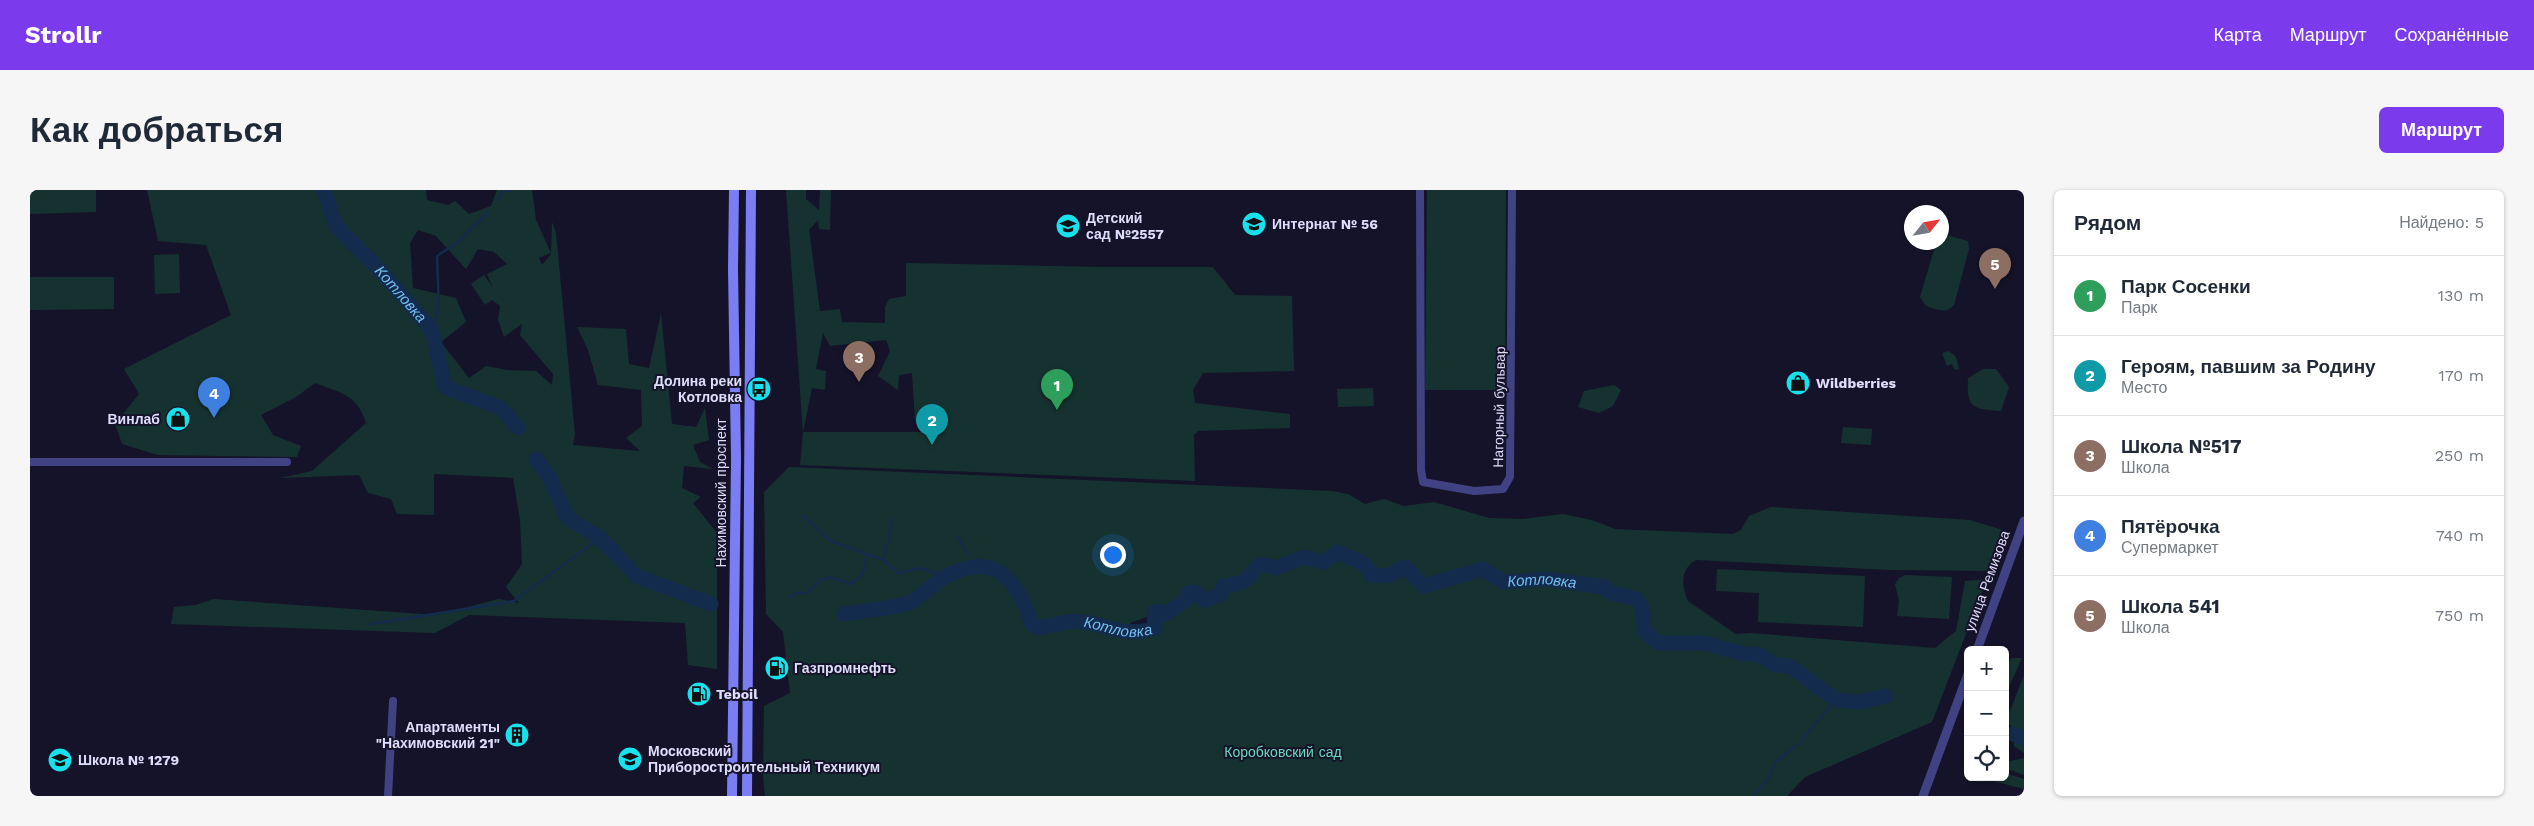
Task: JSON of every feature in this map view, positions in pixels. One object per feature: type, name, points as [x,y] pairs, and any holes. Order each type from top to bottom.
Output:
[{"type":"main road","name":"Нахимовский проспект","points":[[732,796],[736,458],[733,269],[734,190]]},
{"type":"main road","name":"Нахимовский проспект","points":[[747,796],[751,190]]},
{"type":"street","name":"Нагорный бульвар","points":[[1420,190],[1421,470],[1423,482],[1474,492],[1503,489],[1510,477],[1512,190]]},
{"type":"street","points":[[30,462],[287,462]]},
{"type":"street","name":"улица Ремизова","points":[[1977,646],[2024,521]]},
{"type":"street","points":[[1923,796],[1964,685]]},
{"type":"street","points":[[388,796],[393,701]]},
{"type":"green space","points":[[30,190],[96,190],[96,212],[30,214]]},
{"type":"green space","points":[[147,190],[426,190],[427,200],[448,205],[455,201],[469,214],[491,206],[497,190],[532,190],[536,220],[551,253],[539,258],[542,265],[551,254],[552,222],[556,233],[575,434],[573,445],[640,451],[626,438],[642,426],[641,390],[598,385],[588,350],[577,327],[626,329],[629,364],[649,368],[661,313],[672,424],[696,427],[705,408],[709,440],[693,445],[700,462],[713,469],[684,466],[682,488],[701,497],[693,503],[717,533],[717,669],[688,665],[685,623],[469,615],[435,633],[171,624],[174,607],[196,605],[214,599],[436,615],[499,599],[519,603],[506,587],[522,564],[520,520],[513,478],[434,474],[434,515],[397,514],[391,499],[368,493],[359,475],[280,478],[312,471],[366,423],[353,400],[340,392],[315,383],[296,397],[261,415],[273,435],[301,446],[297,457],[158,455],[122,444],[115,424],[139,394],[124,369],[231,315],[206,245],[158,241]],"holes":[[[418,230],[436,236],[466,269],[478,249],[494,252],[507,264],[487,274],[493,288],[484,275],[471,284],[485,305],[492,300],[500,306],[498,320],[504,337],[522,324],[520,335],[553,374],[552,385],[536,371],[508,370],[486,366],[469,378],[441,342],[466,322],[456,298],[413,288],[410,243]]]},
{"type":"green space","points":[[786,190],[806,190],[806,199],[819,210],[820,190],[831,190],[830,230],[819,229],[818,220],[809,230],[820,311],[840,309],[842,322],[885,323],[885,307],[889,299],[906,296],[906,263],[1213,267],[1235,295],[1292,296],[1294,371],[1203,373],[1193,390],[1195,403],[1290,414],[1290,428],[1198,431],[1194,435],[1195,481],[800,465],[803,433]],"holes":[[[823,333],[830,346],[886,340],[890,351],[878,376],[898,390],[899,375],[912,373],[915,422],[920,426],[921,413],[921,432],[803,432],[812,388],[825,390],[826,371],[816,369]]]},
{"type":"green space","points":[[1427,190],[1506,190],[1505,390],[1425,390]]},
{"type":"green space","points":[[1949,236],[1968,241],[1969,249],[1954,305],[1945,311],[1938,310],[1926,306],[1920,297],[1934,250],[1949,250]]},
{"type":"green space","points":[[179,254],[180,293],[155,294],[154,255]]},
{"type":"green space","points":[[30,277],[114,277],[114,309],[30,310]]},
{"type":"green space","points":[[1949,351],[1956,357],[1959,369],[1955,370],[1952,364],[1947,366],[1942,353]]},
{"type":"green space","points":[[1983,369],[1996,369],[2009,387],[2001,411],[1978,408],[1970,402],[1968,378]]},
{"type":"green space","points":[[1614,385],[1621,390],[1613,406],[1599,413],[1578,407],[1584,391]]},
{"type":"green space","points":[[1373,388],[1374,406],[1338,407],[1337,389]]},
{"type":"green space","points":[[1843,427],[1872,429],[1871,445],[1841,443]]},
{"type":"green space","name":"Коробковский сад","points":[[789,467],[1332,491],[1348,494],[1365,504],[1384,499],[1404,506],[1434,502],[1489,518],[1522,519],[1563,514],[1592,520],[1615,529],[1733,534],[1741,530],[1749,516],[1771,507],[1970,520],[2006,531],[1993,571],[1889,570],[1696,560],[1687,568],[1683,584],[1688,601],[1736,634],[1751,633],[1935,648],[1956,631],[1965,581],[1987,579],[1932,722],[1805,777],[1787,796],[765,796],[763,776],[764,706],[790,693],[783,632],[766,614],[764,492]],"holes":[[[1155,614],[1156,629],[1143,633],[1130,623]]]},
{"type":"green space","points":[[1717,569],[1865,576],[1863,627],[1758,622],[1759,593],[1716,591]]},
{"type":"green space","points":[[1905,575],[1952,577],[1949,619],[1897,616],[1899,601],[1895,584],[1899,578]]},
{"type":"green space","points":[[2012,658],[2022,658],[2009,687],[2009,661]]},
{"type":"green space","points":[[2024,675],[2024,753],[2014,746],[2013,728],[2009,724],[2009,713]]},
{"type":"green space","points":[[2024,758],[2024,775],[2009,769],[2009,761]]},
{"type":"green space","points":[[2009,774],[2024,779],[2024,789],[1993,781],[2009,781]]},
{"type":"waterway","name":"Котловка","points":[[324,190],[336,226],[376,266],[432,330],[445,387],[501,408],[518,428]]},
{"type":"waterway","points":[[498,200],[503,192],[511,190]]},
{"type":"waterway","points":[[432,330],[439,309],[437,256],[458,242],[489,212]]},
{"type":"waterway","name":"Котловка","points":[[536,459],[550,478],[567,517],[600,538],[637,576],[711,604]]},
{"type":"waterway","points":[[802,515],[831,541],[884,560],[899,573],[922,568],[945,577]]},
{"type":"waterway","points":[[884,560],[893,519]]},
{"type":"waterway","points":[[958,536],[969,556]]},
{"type":"waterway","points":[[371,624],[514,601],[600,538]]},
{"type":"waterway","name":"Котловка","points":[[844,614],[888,608],[911,602],[945,577],[962,569],[977,566],[990,568],[1001,573],[1011,582],[1019,593],[1032,624],[1038,628],[1079,621],[1126,632],[1144,631],[1155,628],[1154,613],[1158,611],[1166,614],[1185,600],[1189,593],[1195,592],[1204,600],[1220,595],[1224,586],[1244,581],[1259,565],[1263,564],[1276,568],[1304,557],[1324,562],[1338,552],[1363,563],[1372,575],[1387,576],[1405,567],[1424,586],[1483,569],[1504,582],[1546,579],[1604,587],[1612,593],[1637,599],[1642,606],[1645,631],[1658,643],[1704,643],[1744,654],[1758,654],[1775,665],[1790,666],[1836,700],[1860,702],[1886,696]]},
{"type":"waterway","points":[[789,598],[797,593],[807,593],[827,578],[851,584],[862,575],[868,554]]},
{"type":"waterway","points":[[1753,796],[1768,780],[1775,762],[1798,744],[1836,700]]},
{"type":"waterway","name":"Котловка","points":[[2013,734],[2024,738]]},
{"type":"place","name":"Интернат № 56","points":[[1254,224]]},
{"type":"place","name":"Детский сад №2557","points":[[1068,226]]},
{"type":"place","name":"Школа 541","points":[[1995,289]]},
{"type":"place","name":"Школа №517","points":[[859,382]]},
{"type":"place","name":"Wildberries","points":[[1798,383]]},
{"type":"place","name":"Долина реки Котловка","points":[[759,389]]},
{"type":"place","name":"Парк Сосенки","points":[[1057,410]]},
{"type":"place","name":"Пятёрочка","points":[[214,418]]},
{"type":"place","name":"Винлаб","points":[[178,419]]},
{"type":"place","name":"Героям, павшим за Родину","points":[[932,445]]},
{"type":"place","name":"Газпромнефть","points":[[777,668]]},
{"type":"place","name":"Teboil","points":[[699,694]]},
{"type":"place","name":"Апартаменты \"Нахимовский 21\"","points":[[517,735]]},
{"type":"place","name":"Московский Приборостроительный Техникум","points":[[630,759]]},
{"type":"place","name":"Школа № 1279","points":[[60,760]]}]
